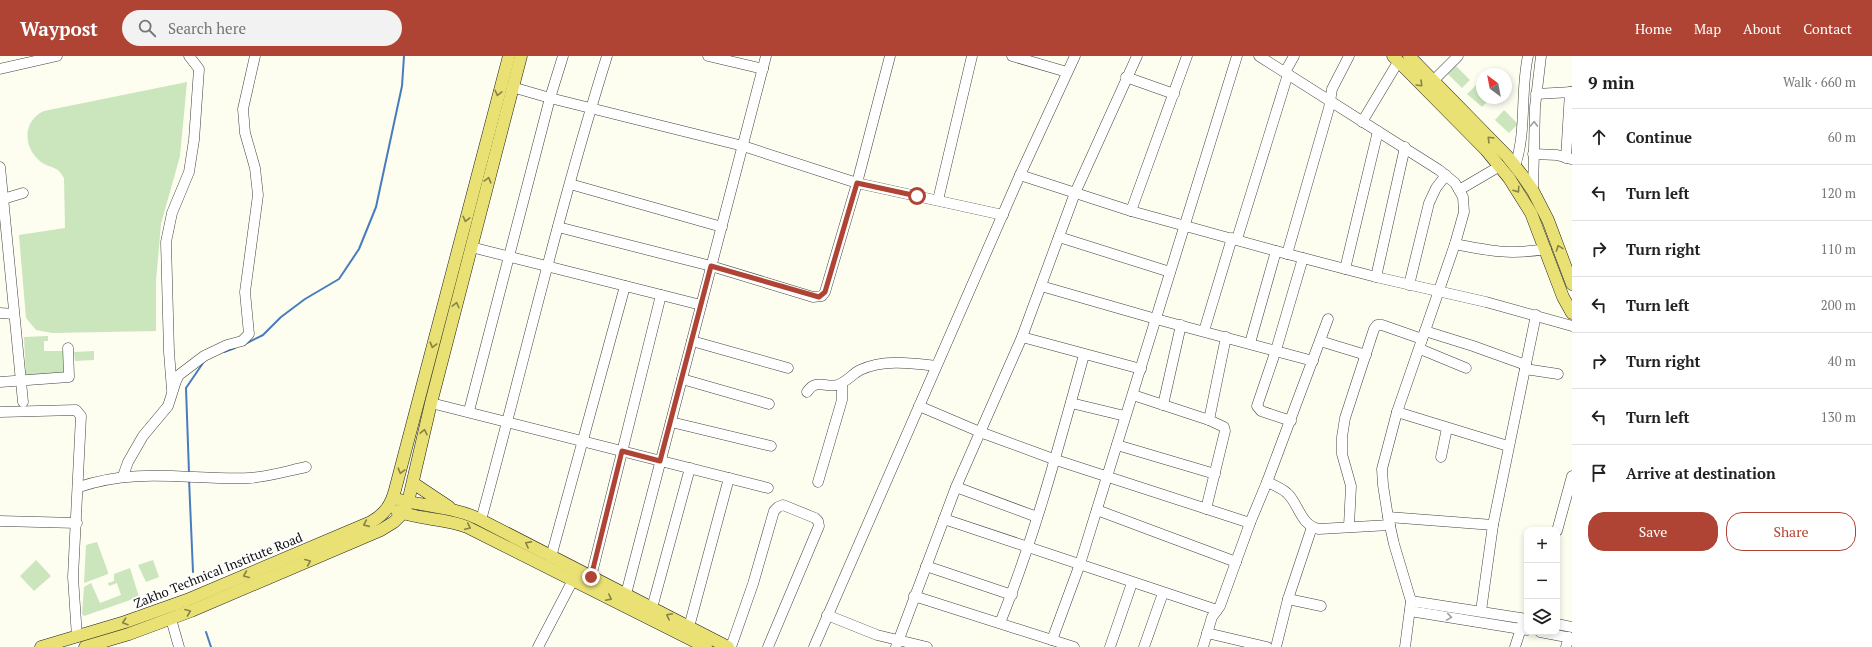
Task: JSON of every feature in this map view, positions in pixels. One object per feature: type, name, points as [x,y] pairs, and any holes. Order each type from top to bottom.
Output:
[{"type":"main road","points":[[391,503],[509,56]]},
{"type":"main road","points":[[85,647],[171,619],[376,532],[394,522],[403,513],[408,502],[413,483],[431,403],[521,56]]},
{"type":"main road","points":[[1400,58],[1433,81],[1515,166],[1532,190],[1552,230],[1572,284]]},
{"type":"main road","points":[[1400,58],[1500,166],[1525,202],[1546,249],[1563,297],[1572,313]]},
{"type":"main road","points":[[413,483],[451,508],[482,520],[728,647]]},
{"type":"main road","points":[[391,503],[408,502],[451,508]]},
{"type":"main road","points":[[391,503],[403,513],[446,520],[467,527],[706,647]]},
{"type":"main road","name":"Zakho Technical Institute Road","points":[[41,647],[125,622],[187,600],[372,522],[383,514],[391,503]]},
{"type":"main road","points":[[446,520],[451,508]]},
{"type":"street","points":[[0,69],[57,56]]},
{"type":"street","points":[[172,394],[168,352],[166,242],[172,213],[189,172],[194,140],[199,69],[189,56]]},
{"type":"street","points":[[123,476],[135,449],[152,424],[168,406],[173,387],[180,375],[194,362],[215,350],[245,339],[250,330],[245,292],[258,194],[255,168],[244,133],[243,109],[255,56]]},
{"type":"street","points":[[469,412],[508,256],[550,98],[563,56]]},
{"type":"street","points":[[482,520],[590,108],[607,56]]},
{"type":"street","points":[[708,56],[763,69]]},
{"type":"street","points":[[626,594],[766,56]]},
{"type":"street","points":[[558,227],[711,266],[813,297],[822,296],[825,292],[857,183],[890,56]]},
{"type":"street","points":[[938,200],[972,56]]},
{"type":"street","points":[[1012,56],[1067,72]]},
{"type":"street","points":[[814,647],[918,406],[1074,56]]},
{"type":"street","points":[[897,643],[956,487],[1022,337],[1075,193],[1126,77],[1137,56]]},
{"type":"street","points":[[1131,211],[1187,56]]},
{"type":"street","points":[[1052,640],[1080,564],[1108,476],[1125,416],[1141,369],[1237,56]]},
{"type":"street","points":[[1258,56],[1362,122],[1405,147],[1446,175],[1463,197],[1464,212],[1455,244],[1397,412],[1382,468],[1383,485],[1389,521],[1411,606],[1405,647]]},
{"type":"street","points":[[1204,331],[1287,73],[1294,56]]},
{"type":"street","points":[[1287,254],[1330,101],[1332,88],[1349,56]]},
{"type":"street","points":[[1433,81],[1458,56]]},
{"type":"street","points":[[1532,190],[1536,94],[1541,56]]},
{"type":"street","points":[[1515,166],[1521,139],[1527,57]]},
{"type":"street","points":[[1362,122],[1400,58]]},
{"type":"street","points":[[1126,77],[1174,94]]},
{"type":"street","points":[[512,87],[550,98],[743,146],[857,183],[1003,215]]},
{"type":"street","points":[[1534,154],[1548,154],[1569,158],[1571,92],[1536,94]]},
{"type":"street","points":[[1345,269],[1378,131]]},
{"type":"street","points":[[1376,277],[1405,147]]},
{"type":"street","points":[[1459,190],[1500,166]]},
{"type":"street","points":[[0,167],[23,402]]},
{"type":"street","points":[[1020,175],[1131,211],[1184,226],[1376,277],[1536,315],[1572,326]]},
{"type":"street","points":[[1409,285],[1429,202],[1436,188],[1446,175]]},
{"type":"street","points":[[570,184],[722,227]]},
{"type":"street","points":[[4,198],[23,193]]},
{"type":"street","points":[[1059,237],[1170,272]]},
{"type":"street","points":[[1455,244],[1504,253],[1525,253],[1546,249]]},
{"type":"street","points":[[471,247],[701,305]]},
{"type":"street","points":[[1250,343],[1276,251]]},
{"type":"street","points":[[1291,420],[1261,412],[1257,408],[1303,258]]},
{"type":"street","points":[[551,556],[581,441],[625,286]]},
{"type":"street","points":[[1041,286],[1156,319],[1313,361]]},
{"type":"street","points":[[591,577],[661,295]]},
{"type":"street","points":[[0,313],[14,314]]},
{"type":"street","points":[[1480,611],[1493,525],[1536,315]]},
{"type":"street","points":[[1203,647],[1207,633],[1220,606],[1250,524],[1291,420],[1328,319]]},
{"type":"street","points":[[1163,405],[1181,325]]},
{"type":"street","points":[[1349,526],[1352,486],[1342,454],[1342,437],[1345,418],[1375,327],[1379,325],[1422,340],[1473,346],[1525,367],[1558,374]]},
{"type":"street","points":[[1022,337],[1084,355],[1141,369]]},
{"type":"street","points":[[1209,420],[1226,337]]},
{"type":"street","points":[[1422,340],[1466,368]]},
{"type":"street","points":[[692,341],[788,368]]},
{"type":"street","points":[[1320,341],[1366,355]]},
{"type":"street","points":[[0,382],[68,377],[68,348]]},
{"type":"street","points":[[1000,623],[1012,595],[1056,460],[1084,355]]},
{"type":"street","points":[[807,392],[812,386],[818,384],[834,385],[842,383],[857,372],[876,365],[904,362],[936,366]]},
{"type":"street","points":[[682,379],[769,404]]},
{"type":"street","points":[[818,482],[842,400],[842,383]]},
{"type":"street","points":[[1132,395],[1222,425],[1225,431],[1206,509]]},
{"type":"street","points":[[431,403],[768,488]]},
{"type":"street","points":[[1071,403],[1125,416]]},
{"type":"street","points":[[918,406],[940,413],[980,432],[1056,460],[1250,524]]},
{"type":"street","points":[[0,412],[76,410],[81,416],[79,488],[73,577],[77,637]]},
{"type":"street","points":[[1397,412],[1508,446]]},
{"type":"street","points":[[671,422],[771,446]]},
{"type":"street","points":[[1441,457],[1447,428]]},
{"type":"street","points":[[1117,445],[1215,474]]},
{"type":"street","points":[[79,488],[93,482],[123,476],[182,475],[250,478],[306,467]]},
{"type":"street","points":[[652,608],[690,468]]},
{"type":"street","points":[[1558,527],[1572,476]]},
{"type":"street","points":[[689,627],[729,478]]},
{"type":"street","points":[[1267,482],[1287,493],[1301,516],[1312,528],[1319,529],[1389,521],[1493,525]]},
{"type":"street","points":[[956,487],[1037,516]]},
{"type":"street","points":[[731,647],[753,584],[774,511],[783,505],[817,519],[819,526],[768,647]]},
{"type":"street","points":[[1097,510],[1236,562]]},
{"type":"street","points":[[944,519],[1217,610]]},
{"type":"street","points":[[0,521],[77,523]]},
{"type":"street","points":[[1276,647],[1288,599],[1312,528]]},
{"type":"street","points":[[926,566],[1012,595]]},
{"type":"street","points":[[538,647],[572,580]]},
{"type":"street","points":[[1110,647],[1132,582]]},
{"type":"street","points":[[1144,647],[1163,593]]},
{"type":"street","points":[[914,596],[1074,647]]},
{"type":"street","points":[[1288,599],[1321,606]]},
{"type":"street","points":[[1411,606],[1480,611],[1524,624]]},
{"type":"street","points":[[1411,606],[1524,624]]},
{"type":"street","points":[[827,615],[897,643],[927,647]]},
{"type":"street","points":[[171,619],[179,647]]},
{"type":"street","points":[[1560,625],[1572,627]]},
{"type":"street","points":[[1515,647],[1524,626]]},
{"type":"street","points":[[1207,633],[1262,646]]},
{"type":"street","points":[[1550,635],[1569,641]]},
{"type":"green space","points":[[1456,66],[1470,80],[1462,88],[1448,74]]},
{"type":"green space","points":[[187,82],[180,156],[161,224],[156,281],[156,331],[52,333],[36,330],[26,318],[19,235],[65,228],[64,178],[57,170],[41,162],[31,150],[28,142],[28,135],[32,121],[37,115],[44,111]]},
{"type":"green space","points":[[1476,85],[1476,102],[1467,94]]},
{"type":"green space","points":[[1504,110],[1518,124],[1509,133],[1495,120]]},
{"type":"green space","points":[[48,336],[48,341],[44,341],[44,351],[63,351],[64,375],[26,376],[24,337]]},
{"type":"green space","points":[[94,351],[94,360],[75,361],[74,352]]},
{"type":"green space","points":[[97,542],[108,574],[84,583],[86,545]]},
{"type":"green space","points":[[36,560],[51,576],[34,591],[20,576]]},
{"type":"green space","points":[[153,560],[159,577],[146,582],[138,565]]},
{"type":"green space","points":[[130,568],[139,597],[84,616],[82,614],[84,587],[91,583],[100,603],[121,595],[117,583],[109,586],[108,583],[114,581],[114,574]]},
{"type":"waterway","points":[[245,344],[263,335],[281,317],[305,299],[339,279],[359,249],[376,207],[402,86],[404,56]]},
{"type":"waterway","points":[[224,352],[235,348]]},
{"type":"waterway","points":[[189,473],[186,388],[203,363]]},
{"type":"waterway","points":[[189,479],[193,572]]},
{"type":"waterway","points":[[206,632],[211,647]]},
{"type":"route","points":[[591,577],[622,451],[660,461],[711,266],[813,297],[822,296],[825,292],[857,183],[874,188],[917,196]]}]
